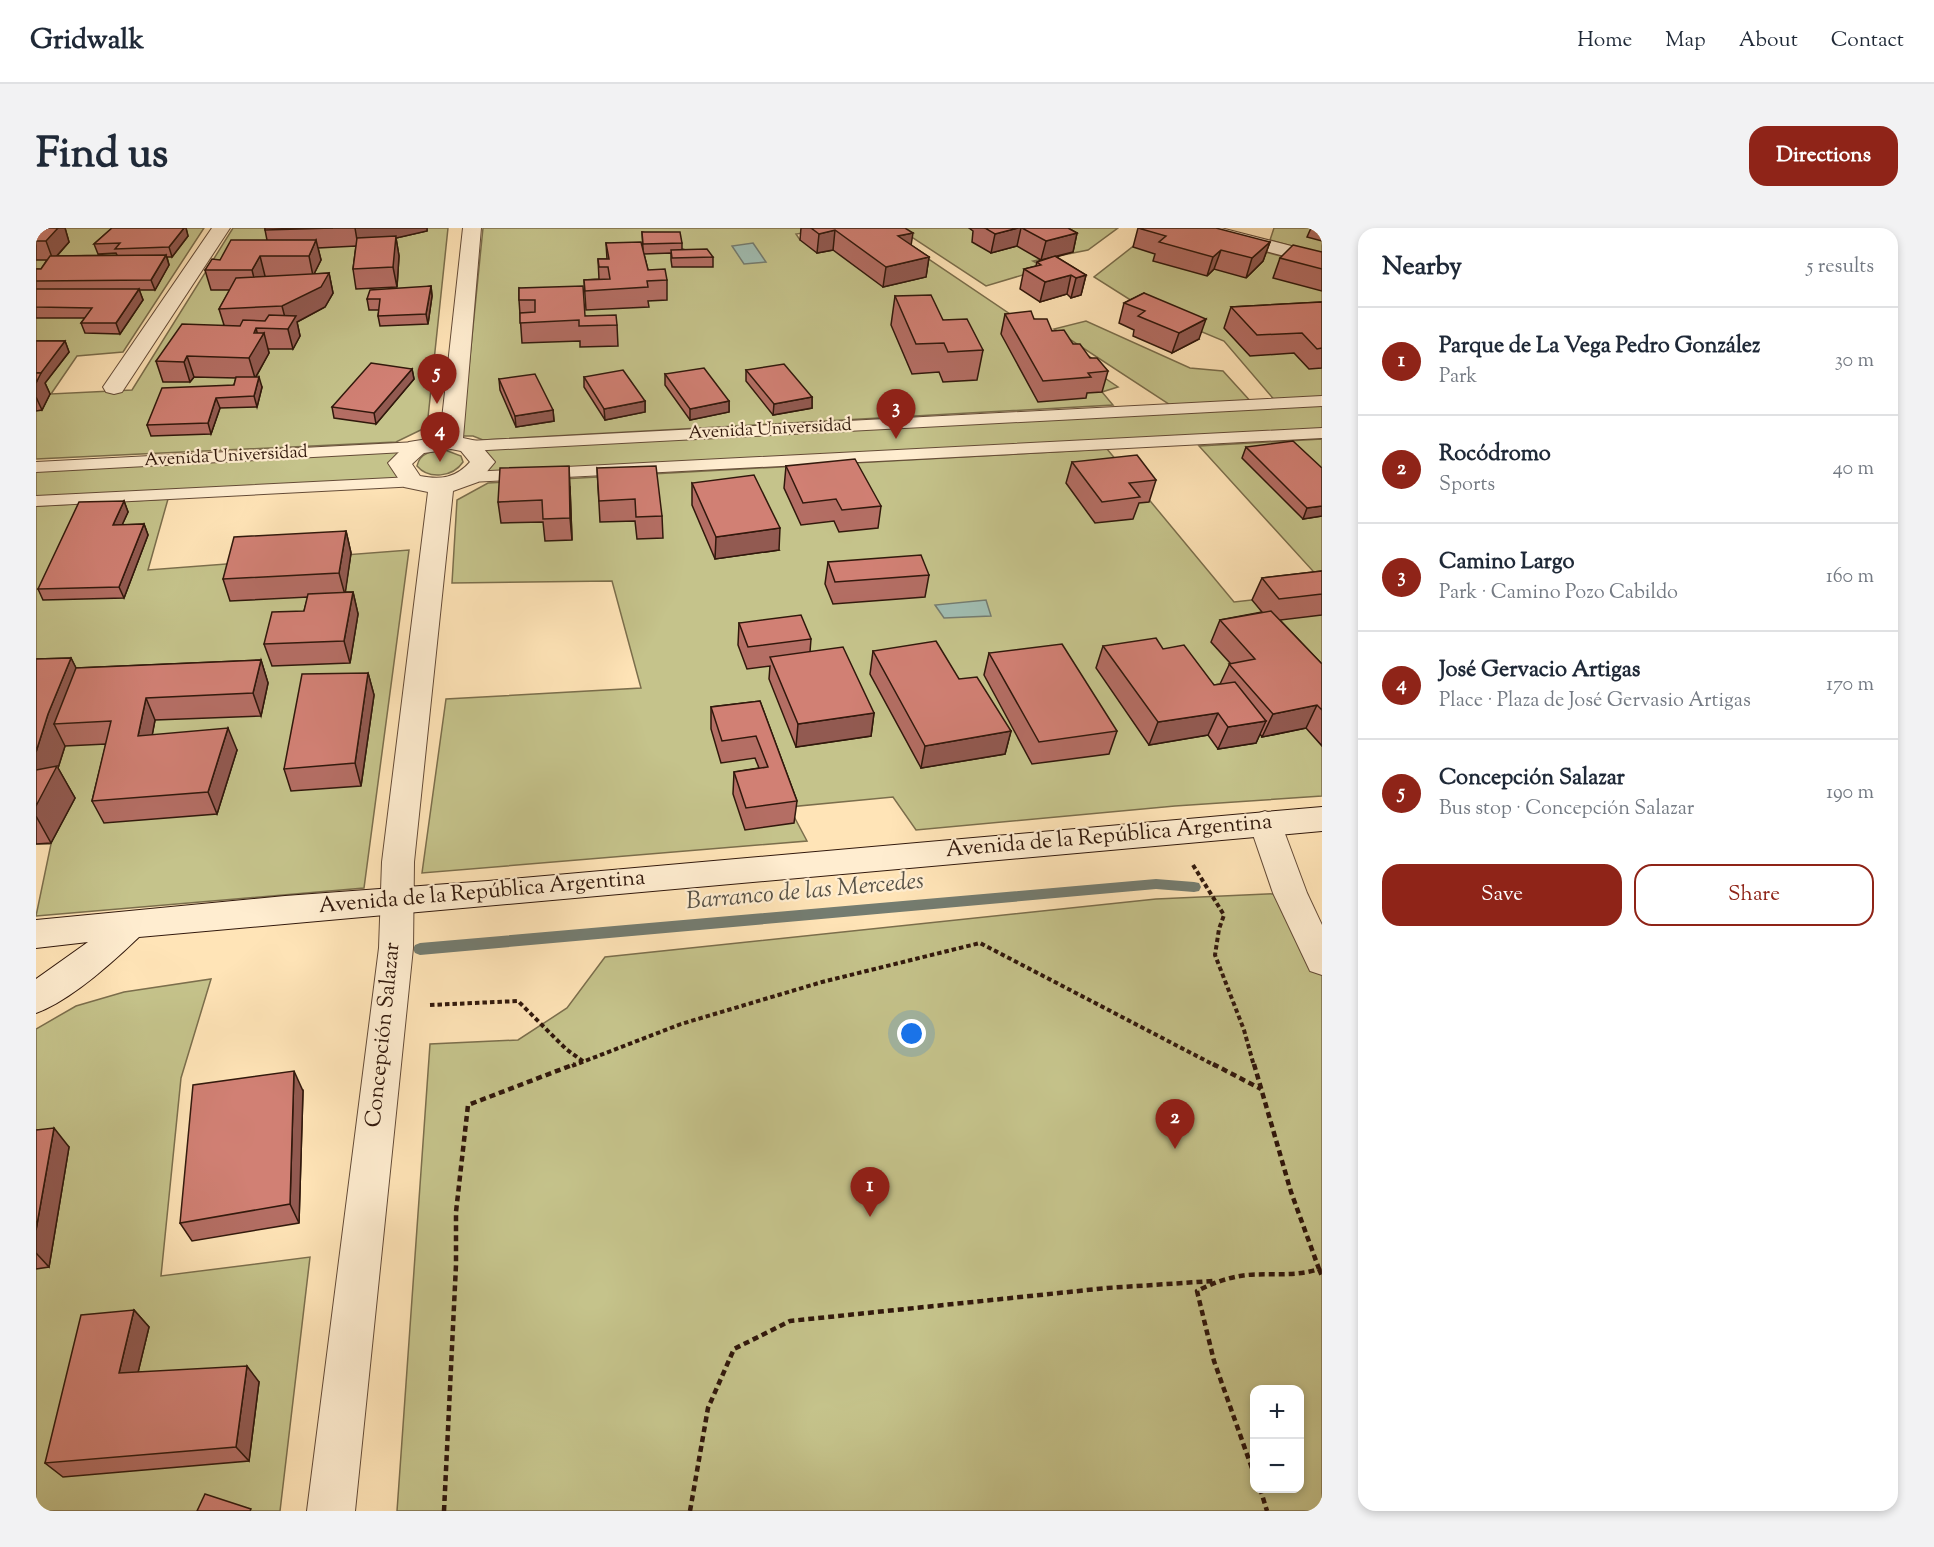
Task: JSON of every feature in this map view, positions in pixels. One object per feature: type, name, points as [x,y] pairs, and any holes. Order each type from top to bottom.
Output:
[{"type":"street","points":[[114,387],[221,228]]},
{"type":"street","points":[[460,444],[472,228]]},
{"type":"street","points":[[1200,228],[1260,236],[1322,261]]},
{"type":"street","points":[[460,444],[483,462],[471,477],[441,487],[412,482],[400,463],[417,447],[460,444]]},
{"type":"street","name":"Concepción Salazar","points":[[331,1511],[396,948],[398,862],[441,487]]},
{"type":"street","name":"Avenida de la República Argentina","points":[[36,934],[397,899],[488,894],[1322,819]]},
{"type":"street","points":[[1265,823],[1290,893],[1322,961]]},
{"type":"street","points":[[36,998],[99,953],[130,925]]},
{"type":"lane","name":"Avenida Universidad","points":[[460,444],[1322,401]]},
{"type":"lane","name":"Avenida Universidad","points":[[471,477],[1322,433]]},
{"type":"lane","name":"Avenida Universidad","points":[[36,467],[417,447]]},
{"type":"lane","name":"Avenida Universidad","points":[[36,501],[412,482]]},
{"type":"path","points":[[1172,831],[1224,915],[1219,929],[1215,955],[1244,1030],[1291,1192],[1322,1276]]},
{"type":"path","points":[[444,1511],[456,1265],[456,1212],[468,1105],[681,1024],[755,1001],[980,943],[1261,1089]]},
{"type":"path","points":[[388,1007],[518,1000],[566,1049],[584,1062]]},
{"type":"path","points":[[690,1511],[708,1408],[735,1349],[790,1321],[1107,1288],[1216,1281],[1248,1275],[1304,1274],[1319,1269]]},
{"type":"path","points":[[1216,1281],[1197,1291],[1202,1320],[1220,1380],[1250,1463]]},
{"type":"path","points":[[1262,1493],[1267,1511]]},
{"type":"shaded area","points":[[36,228],[204,228],[123,352],[77,356],[51,394],[132,390],[233,228],[448,228],[427,427],[396,442],[36,459]]},
{"type":"shaded area","points":[[483,228],[808,228],[810,232],[796,234],[800,240],[890,233],[1118,387],[1102,392],[1113,405],[483,440],[473,436],[462,436]]},
{"type":"shaded area","points":[[898,228],[1118,228],[1088,250],[1033,261],[1046,268],[986,286]]},
{"type":"shaded area","points":[[1164,228],[1174,228],[1322,267],[1322,433],[470,477],[482,462],[469,446],[1175,408],[1054,329],[1086,321],[1190,368],[1223,371],[1253,404],[1277,403],[1224,341],[1140,306],[1094,277],[1145,237]]},
{"type":"shaded area","points":[[1274,228],[1322,228],[1322,254],[1270,240]]},
{"type":"shaded area","points":[[753,243],[766,262],[744,264],[732,246]]},
{"type":"shaded area","points":[[1322,439],[1322,581],[1199,446]]},
{"type":"shaded area","points":[[417,447],[400,463],[412,482],[36,501],[36,466]]},
{"type":"shaded area","points":[[1107,449],[1234,602],[1322,592],[1322,796],[1175,806],[916,830],[893,797],[789,807],[807,841],[422,873],[446,699],[641,688],[612,581],[452,583],[457,500],[488,483]]},
{"type":"shaded area","points":[[445,450],[461,456],[463,462],[453,471],[434,475],[417,466],[424,455]]},
{"type":"shaded area","points":[[168,499],[148,570],[409,550],[364,888],[36,916],[51,844],[36,844],[36,506]]},
{"type":"shaded area","points":[[986,600],[991,616],[944,618],[935,605]]},
{"type":"shaded area","points":[[1290,893],[1322,961],[1322,1511],[397,1511],[430,1044],[518,1040],[567,1008],[605,957],[1156,899]]},
{"type":"shaded area","points":[[211,979],[181,1078],[161,1276],[310,1257],[280,1511],[36,1511],[36,1029],[76,1006],[124,992]]},
{"type":"building","points":[[36,228],[58,228],[46,241],[36,241]]},
{"type":"building","points":[[112,228],[184,228],[169,247],[115,249],[120,243],[94,244]]},
{"type":"building","points":[[265,228],[333,228],[265,230]]},
{"type":"building","points":[[811,228],[905,228],[913,233],[898,236],[929,257],[886,267],[835,230],[819,234]]},
{"type":"building","points":[[985,228],[1018,228],[995,234]]},
{"type":"building","points":[[1022,228],[1068,228],[1077,233],[1046,241]]},
{"type":"building","points":[[1138,228],[1216,228],[1270,242],[1252,258],[1221,250],[1213,257],[1159,242],[1166,236]]},
{"type":"building","points":[[642,232],[680,232],[682,243],[643,244]]},
{"type":"building","points":[[396,236],[393,267],[353,269],[357,238]]},
{"type":"building","points":[[231,240],[316,240],[309,256],[260,256],[252,270],[205,270],[212,259],[220,260]]},
{"type":"building","points":[[641,242],[648,270],[665,269],[667,280],[647,281],[648,287],[585,291],[584,280],[610,279],[608,267],[599,267],[598,259],[609,259],[606,243]]},
{"type":"building","points":[[1293,245],[1322,252],[1322,269],[1280,258]]},
{"type":"building","points":[[707,249],[713,257],[672,258],[671,250]]},
{"type":"building","points":[[166,255],[151,280],[36,281],[36,269],[41,269],[50,256]]},
{"type":"building","points":[[1055,256],[1086,275],[1076,278],[1071,275],[1045,282],[1024,269],[1041,265],[1037,262]]},
{"type":"building","points":[[329,273],[321,287],[282,306],[219,309],[236,278]]},
{"type":"building","points":[[431,286],[426,314],[378,316],[380,299],[367,299],[370,290]]},
{"type":"building","points":[[583,286],[585,316],[616,315],[617,325],[579,326],[579,320],[520,323],[520,313],[535,312],[535,300],[519,300],[519,288]]},
{"type":"building","points":[[36,289],[139,289],[116,323],[81,323],[92,308],[36,307]]},
{"type":"building","points":[[1144,293],[1206,319],[1179,333],[1138,316],[1145,311],[1124,303]]},
{"type":"building","points":[[931,295],[943,320],[967,319],[983,350],[948,352],[944,343],[916,344],[895,296]]},
{"type":"building","points":[[1322,302],[1322,348],[1317,349],[1302,333],[1257,335],[1231,307]]},
{"type":"building","points":[[1031,311],[1034,319],[1047,319],[1052,331],[1064,330],[1073,344],[1080,344],[1090,358],[1097,358],[1108,371],[1088,373],[1091,377],[1043,381],[1005,314]]},
{"type":"building","points":[[269,315],[296,316],[288,329],[256,328],[254,333],[264,333],[249,358],[187,356],[184,362],[156,361],[182,324],[240,326],[243,320],[265,321]]},
{"type":"building","points":[[36,341],[65,341],[41,373],[36,373]]},
{"type":"building","points":[[371,363],[412,369],[374,413],[332,407]]},
{"type":"building","points":[[784,364],[812,397],[774,404],[746,370]]},
{"type":"building","points":[[704,368],[729,401],[690,409],[665,374]]},
{"type":"building","points":[[623,370],[645,401],[604,409],[584,377]]},
{"type":"building","points":[[36,373],[41,373],[36,383]]},
{"type":"building","points":[[535,374],[553,410],[515,416],[499,379]]},
{"type":"building","points":[[236,377],[259,377],[254,396],[216,398],[208,423],[147,425],[162,388],[234,385]]},
{"type":"building","points":[[1293,441],[1322,468],[1322,506],[1307,508],[1246,447]]},
{"type":"building","points":[[1137,455],[1156,480],[1129,483],[1140,497],[1102,502],[1072,462]]},
{"type":"building","points":[[855,459],[881,506],[842,510],[836,499],[803,503],[786,466]]},
{"type":"building","points":[[569,466],[570,518],[543,519],[542,500],[498,502],[500,468]]},
{"type":"building","points":[[656,466],[662,516],[636,517],[635,499],[599,501],[597,468]]},
{"type":"building","points":[[754,475],[780,528],[716,537],[692,483]]},
{"type":"building","points":[[124,501],[113,525],[144,524],[119,587],[38,589],[79,502]]},
{"type":"building","points":[[346,531],[339,573],[223,579],[234,537]]},
{"type":"building","points":[[921,555],[929,575],[835,582],[828,562]]},
{"type":"building","points":[[1322,571],[1322,594],[1279,599],[1262,578]]},
{"type":"building","points":[[353,592],[344,641],[264,644],[272,612],[304,611],[308,594]]},
{"type":"building","points":[[1271,611],[1322,664],[1322,710],[1317,705],[1273,714],[1229,664],[1255,659],[1220,620]]},
{"type":"building","points":[[801,615],[811,639],[748,647],[739,623]]},
{"type":"building","points":[[1156,638],[1163,649],[1184,645],[1214,685],[1235,682],[1266,721],[1228,727],[1218,713],[1158,722],[1103,646]]},
{"type":"building","points":[[936,641],[959,679],[977,677],[1011,731],[925,746],[873,651]]},
{"type":"building","points":[[1062,644],[1117,731],[1039,742],[989,653]]},
{"type":"building","points":[[843,647],[874,713],[798,724],[770,657]]},
{"type":"building","points":[[71,658],[48,714],[36,752],[36,659]]},
{"type":"building","points":[[261,660],[253,693],[146,698],[138,736],[228,728],[208,792],[92,801],[111,721],[54,724],[76,668]]},
{"type":"building","points":[[368,673],[355,763],[284,769],[302,674]]},
{"type":"building","points":[[760,701],[797,801],[746,808],[734,772],[768,767],[756,736],[722,741],[711,707]]},
{"type":"building","points":[[57,766],[36,806],[36,770]]},
{"type":"building","points":[[294,1071],[290,1204],[180,1223],[193,1085]]},
{"type":"building","points":[[54,1128],[36,1230],[36,1130]]},
{"type":"building","points":[[134,1310],[119,1373],[247,1366],[236,1447],[45,1463],[81,1315]]},
{"type":"building","points":[[205,1494],[251,1509],[250,1511],[197,1511]]},
{"type":"waterway","name":"Barranco de las Mercedes","points":[[420,949],[1156,884],[1194,887]]},
{"type":"place","name":"Concepción Salazar","points":[[437,404]]},
{"type":"place","name":"Camino Largo","points":[[896,439]]},
{"type":"place","name":"José Gervacio Artigas","points":[[440,462]]},
{"type":"place","name":"Rocódromo","points":[[1175,1149]]},
{"type":"place","name":"Parque de La Vega Pedro González","points":[[870,1217]]}]
